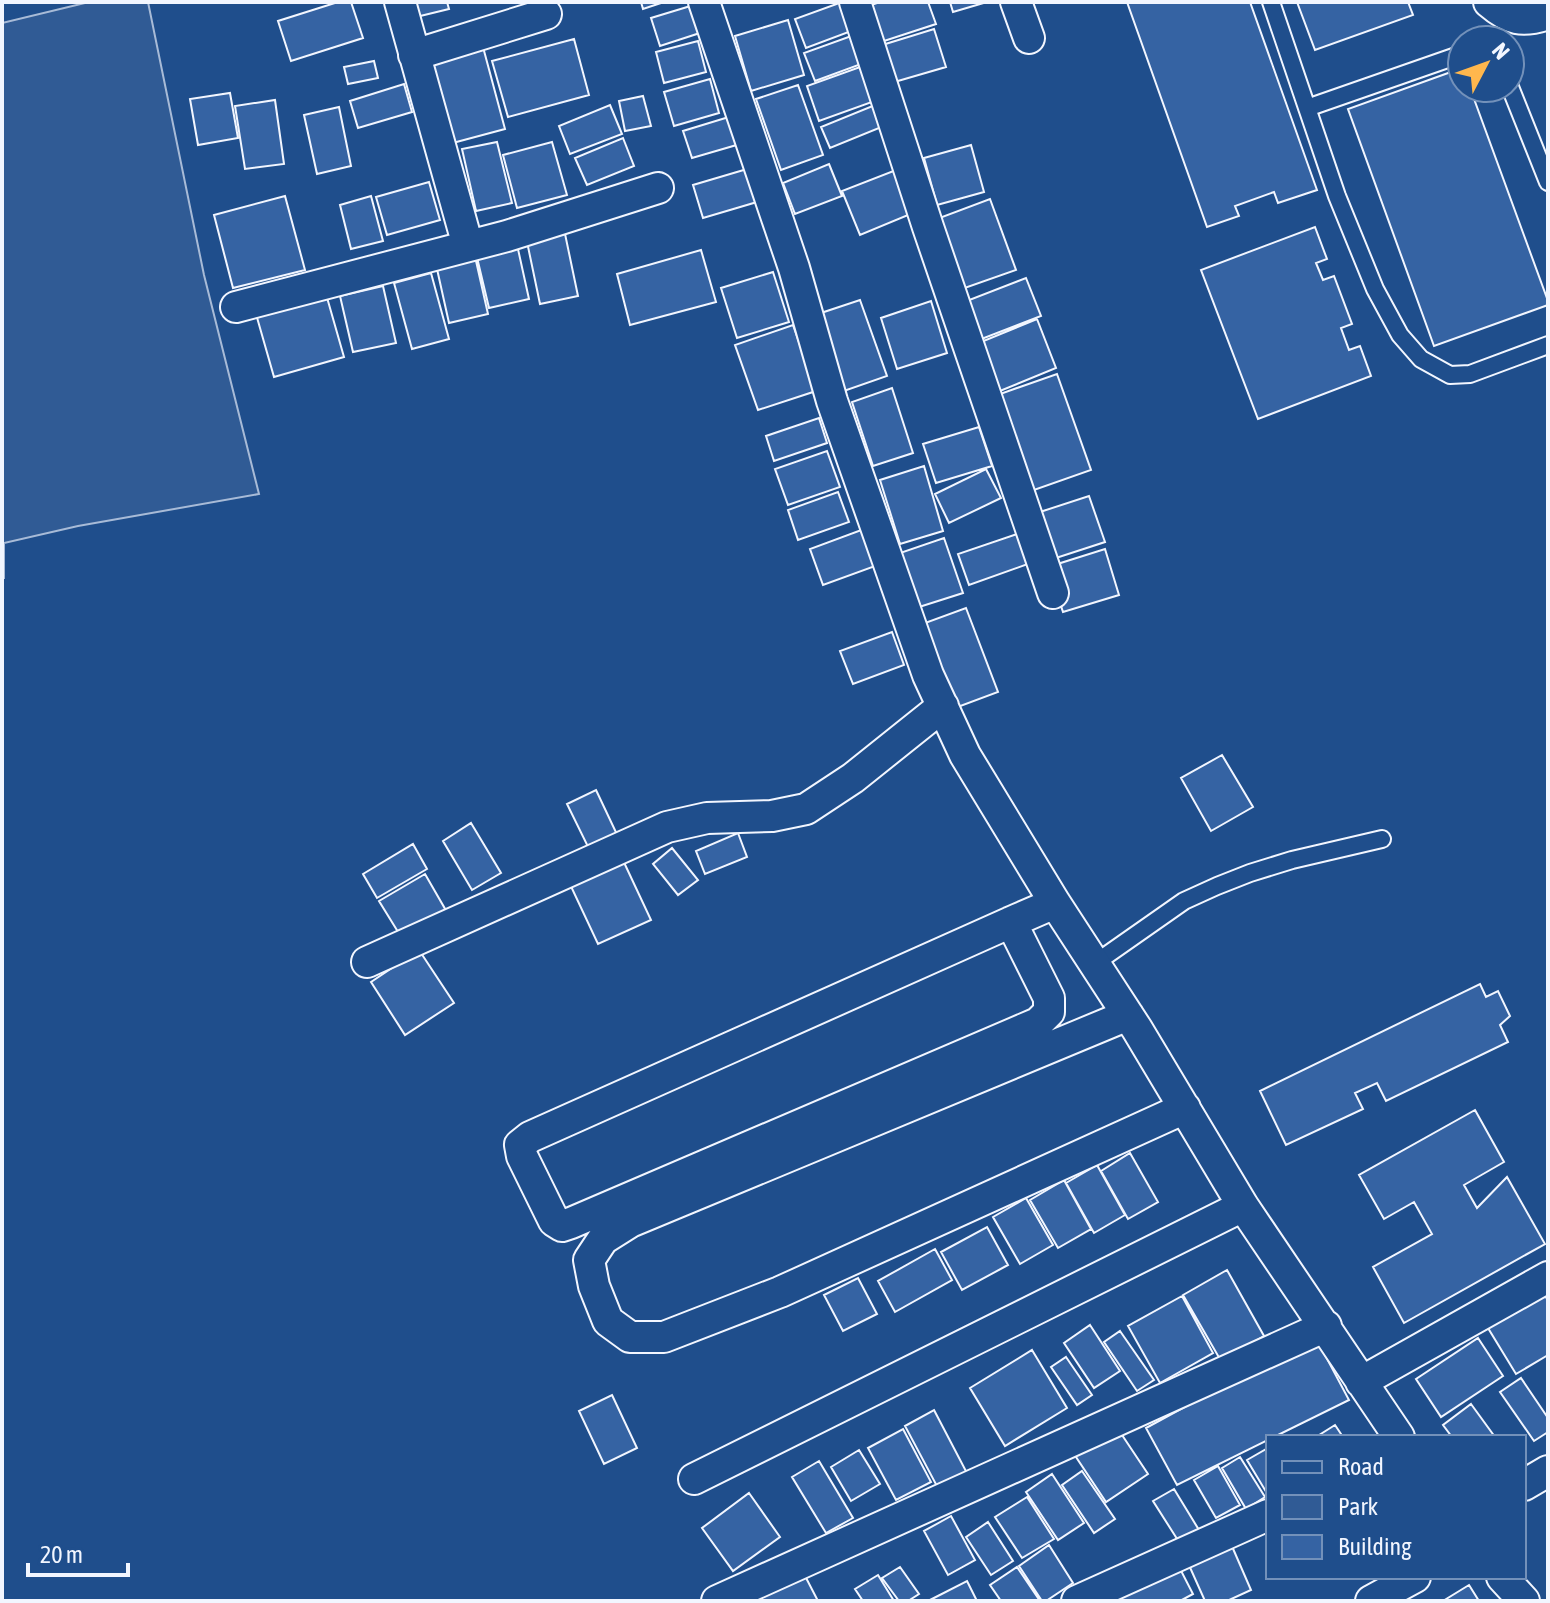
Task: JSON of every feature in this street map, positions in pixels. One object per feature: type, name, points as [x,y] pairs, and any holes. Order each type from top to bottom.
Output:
[{"type":"street","points":[[400,2],[468,246]]},
{"type":"street","points":[[704,2],[794,268],[832,401],[928,675],[965,755],[1243,1206],[1398,1435]]},
{"type":"street","points":[[855,2],[1053,593]]},
{"type":"street","points":[[1016,2],[1029,38]]},
{"type":"street","points":[[1489,2],[1513,18],[1532,20],[1548,14]]},
{"type":"street","points":[[414,55],[546,14]]},
{"type":"street","points":[[236,307],[507,236],[658,188]]},
{"type":"street","points":[[367,962],[667,827],[707,818],[772,816],[806,809],[853,778],[943,706]]},
{"type":"street","points":[[1011,922],[1049,998],[1049,1012],[1038,1023],[571,1223],[562,1226],[554,1221],[522,1156],[520,1145],[530,1137],[1011,922],[1055,903]]},
{"type":"street","points":[[1128,1015],[630,1222],[603,1239],[589,1260],[594,1286],[608,1321],[630,1337],[664,1337],[780,1292],[1185,1108]]},
{"type":"street","points":[[694,1479],[1243,1206]]},
{"type":"street","points":[[1361,1382],[1548,1277]]},
{"type":"street","points":[[717,1601],[1326,1326]]},
{"type":"street","points":[[1526,1484],[1548,1471]]},
{"type":"street","points":[[1077,1601],[1266,1516]]},
{"type":"street","points":[[1371,1601],[1411,1579]]},
{"type":"street","points":[[1504,1579],[1524,1601]]},
{"type":"lane","points":[[1271,2],[1337,196],[1375,289],[1400,335],[1421,359],[1450,375],[1470,374],[1548,345]]},
{"type":"lane","points":[[1307,108],[1446,60]]},
{"type":"lane","points":[[1517,104],[1548,182]]},
{"type":"lane","points":[[1094,964],[1184,901],[1217,886],[1292,860],[1382,839]]},
{"type":"green space","points":[[89,2],[148,2],[204,275],[259,494],[78,526],[4,543],[2,578],[2,23]]},
{"type":"building","points":[[338,2],[351,2],[363,38],[291,61],[278,21]]},
{"type":"building","points":[[408,2],[447,2],[449,9],[412,18]]},
{"type":"building","points":[[641,2],[664,2],[643,9]]},
{"type":"building","points":[[842,2],[854,30],[806,48],[795,19]]},
{"type":"building","points":[[880,2],[928,2],[936,24],[881,42],[868,6]]},
{"type":"building","points":[[950,2],[987,2],[953,12]]},
{"type":"building","points":[[1127,2],[1250,2],[1317,190],[1278,203],[1274,192],[1235,206],[1239,216],[1207,227]]},
{"type":"building","points":[[1297,2],[1408,2],[1413,15],[1315,50]]},
{"type":"building","points":[[697,4],[706,31],[660,46],[651,18]]},
{"type":"building","points":[[788,20],[804,75],[751,91],[735,36]]},
{"type":"building","points":[[934,29],[946,67],[891,83],[879,46]]},
{"type":"building","points":[[854,35],[864,63],[815,81],[804,53]]},
{"type":"building","points":[[574,39],[589,95],[508,117],[492,61]]},
{"type":"building","points":[[698,41],[706,72],[664,83],[656,52]]},
{"type":"building","points":[[483,47],[505,129],[449,144],[428,60]]},
{"type":"building","points":[[374,61],[378,78],[348,84],[344,67]]},
{"type":"building","points":[[860,67],[872,102],[819,121],[807,86]]},
{"type":"building","points":[[1446,74],[1446,104],[1476,104],[1548,305],[1434,346],[1348,109]]},
{"type":"building","points":[[710,79],[719,113],[674,126],[664,92]]},
{"type":"building","points":[[404,84],[412,112],[358,128],[350,101]]},
{"type":"building","points":[[798,85],[823,155],[781,170],[756,99]]},
{"type":"building","points":[[230,93],[238,138],[198,145],[190,99]]},
{"type":"building","points":[[643,96],[651,126],[625,131],[619,101]]},
{"type":"building","points":[[275,100],[284,164],[245,169],[235,106]]},
{"type":"building","points":[[610,105],[622,134],[570,154],[559,126]]},
{"type":"building","points":[[875,105],[884,126],[830,148],[821,127]]},
{"type":"building","points":[[339,107],[351,166],[317,174],[304,115]]},
{"type":"building","points":[[732,116],[740,144],[692,158],[683,131]]},
{"type":"building","points":[[623,138],[634,166],[587,185],[575,158]]},
{"type":"building","points":[[497,142],[512,203],[476,211],[462,149]]},
{"type":"building","points":[[552,142],[567,195],[517,208],[503,155]]},
{"type":"building","points":[[971,145],[984,192],[937,205],[924,158]]},
{"type":"building","points":[[829,164],[842,196],[795,214],[783,183]]},
{"type":"building","points":[[747,169],[757,202],[703,218],[693,185]]},
{"type":"building","points":[[896,170],[913,213],[860,235],[842,191]]},
{"type":"building","points":[[429,182],[440,220],[387,235],[376,197]]},
{"type":"building","points":[[285,196],[305,270],[233,288],[214,215]]},
{"type":"building","points":[[371,196],[383,241],[351,249],[340,205]]},
{"type":"building","points":[[990,199],[1016,270],[959,290],[934,220]]},
{"type":"building","points":[[1315,227],[1327,259],[1316,263],[1323,280],[1334,276],[1352,324],[1341,328],[1349,350],[1360,346],[1371,376],[1258,419],[1201,270]]},
{"type":"building","points":[[564,229],[578,296],[540,304],[526,237]]},
{"type":"building","points":[[516,240],[529,299],[489,308],[475,249]]},
{"type":"building","points":[[701,250],[716,302],[630,325],[617,274]]},
{"type":"building","points":[[474,252],[488,314],[449,323],[435,260]]},
{"type":"building","points":[[773,272],[789,322],[737,338],[721,288]]},
{"type":"building","points":[[431,273],[449,339],[412,349],[394,283]]},
{"type":"building","points":[[1026,278],[1041,316],[979,340],[964,302]]},
{"type":"building","points":[[383,286],[396,343],[353,352],[340,296]]},
{"type":"building","points":[[326,294],[344,357],[274,377],[256,314]]},
{"type":"building","points":[[860,300],[887,376],[841,392],[815,315]]},
{"type":"building","points":[[931,301],[947,353],[897,369],[881,318]]},
{"type":"building","points":[[1037,319],[1056,368],[1000,391],[981,342]]},
{"type":"building","points":[[793,325],[816,391],[758,410],[735,345]]},
{"type":"building","points":[[1057,374],[1091,470],[1034,490],[1000,394]]},
{"type":"building","points":[[892,388],[913,453],[873,466],[852,402]]},
{"type":"building","points":[[819,418],[827,443],[774,461],[766,436]]},
{"type":"building","points":[[979,427],[992,466],[936,483],[923,444]]},
{"type":"building","points":[[827,451],[840,487],[788,505],[775,469]]},
{"type":"building","points":[[924,466],[943,531],[900,544],[880,480]]},
{"type":"building","points":[[986,469],[1001,498],[949,523],[935,494]]},
{"type":"building","points":[[838,492],[849,522],[798,540],[788,510]]},
{"type":"building","points":[[1089,496],[1105,542],[1056,558],[1040,512]]},
{"type":"building","points":[[864,529],[878,565],[823,585],[810,549]]},
{"type":"building","points":[[1017,534],[1028,564],[969,585],[958,554]]},
{"type":"building","points":[[944,538],[963,593],[916,608],[897,554]]},
{"type":"building","points":[[1105,549],[1119,595],[1063,612],[1048,567]]},
{"type":"building","points":[[966,608],[998,692],[947,711],[914,627]]},
{"type":"building","points":[[892,632],[904,665],[853,684],[840,651]]},
{"type":"building","points":[[1222,755],[1253,807],[1211,831],[1181,778]]},
{"type":"building","points":[[596,790],[622,845],[594,859],[567,804]]},
{"type":"building","points":[[471,823],[501,873],[472,890],[443,841]]},
{"type":"building","points":[[738,833],[747,857],[705,874],[696,851]]},
{"type":"building","points":[[413,844],[427,869],[377,898],[363,874]]},
{"type":"building","points":[[672,848],[698,880],[678,895],[653,864]]},
{"type":"building","points":[[621,856],[651,920],[598,944],[568,880]]},
{"type":"building","points":[[425,874],[448,914],[403,940],[379,901]]},
{"type":"building","points":[[419,950],[454,1003],[405,1035],[371,982]]},
{"type":"building","points":[[1480,984],[1486,997],[1498,991],[1510,1016],[1500,1025],[1508,1042],[1386,1101],[1377,1083],[1355,1093],[1363,1109],[1286,1145],[1260,1091]]},
{"type":"building","points":[[1475,1110],[1504,1162],[1464,1185],[1477,1208],[1507,1177],[1545,1244],[1404,1323],[1373,1267],[1432,1234],[1414,1202],[1384,1219],[1359,1175]]},
{"type":"building","points":[[1130,1153],[1158,1202],[1128,1219],[1101,1171]]},
{"type":"building","points":[[1097,1165],[1125,1215],[1094,1233],[1066,1183]]},
{"type":"building","points":[[1064,1180],[1091,1229],[1058,1248],[1030,1200]]},
{"type":"building","points":[[1026,1198],[1053,1245],[1020,1264],[993,1217]]},
{"type":"building","points":[[987,1227],[1008,1265],[962,1290],[941,1252]]},
{"type":"building","points":[[935,1249],[952,1280],[895,1312],[878,1281]]},
{"type":"building","points":[[1227,1270],[1264,1336],[1221,1361],[1183,1295]]},
{"type":"building","points":[[858,1278],[877,1314],[843,1331],[824,1295]]},
{"type":"building","points":[[1545,1295],[1548,1301],[1548,1355],[1516,1374],[1488,1328]]},
{"type":"building","points":[[1182,1296],[1213,1353],[1160,1383],[1128,1326]]},
{"type":"building","points":[[1090,1325],[1120,1371],[1094,1388],[1064,1343]]},
{"type":"building","points":[[1120,1331],[1154,1380],[1137,1391],[1104,1342]]},
{"type":"building","points":[[1315,1336],[1349,1400],[1278,1435],[1266,1435],[1266,1441],[1177,1485],[1146,1428]]},
{"type":"building","points":[[1478,1338],[1503,1376],[1441,1417],[1416,1379]]},
{"type":"building","points":[[1032,1350],[1067,1408],[1005,1446],[970,1388]]},
{"type":"building","points":[[1066,1357],[1092,1395],[1077,1405],[1051,1367]]},
{"type":"building","points":[[1521,1378],[1548,1418],[1548,1432],[1534,1441],[1500,1392]]},
{"type":"building","points":[[612,1395],[637,1448],[604,1464],[579,1411]]},
{"type":"building","points":[[1471,1404],[1494,1435],[1450,1435],[1443,1425]]},
{"type":"building","points":[[934,1410],[968,1475],[939,1490],[905,1426]]},
{"type":"building","points":[[1114,1423],[1148,1474],[1106,1502],[1072,1451]]},
{"type":"building","points":[[1335,1425],[1342,1435],[1319,1435]]},
{"type":"building","points":[[903,1429],[931,1482],[896,1500],[868,1448]]},
{"type":"building","points":[[1266,1449],[1266,1492],[1247,1460]]},
{"type":"building","points":[[859,1450],[880,1484],[851,1501],[831,1467]]},
{"type":"building","points":[[1240,1457],[1265,1497],[1246,1509],[1222,1468]]},
{"type":"building","points":[[819,1461],[853,1518],[826,1533],[792,1477]]},
{"type":"building","points":[[1218,1466],[1240,1505],[1216,1518],[1194,1480]]},
{"type":"building","points":[[1082,1471],[1115,1519],[1094,1533],[1062,1485]]},
{"type":"building","points":[[1052,1474],[1084,1523],[1058,1540],[1026,1492]]},
{"type":"building","points":[[1174,1489],[1199,1530],[1179,1542],[1153,1501]]},
{"type":"building","points":[[749,1493],[780,1537],[733,1571],[702,1528]]},
{"type":"building","points":[[1027,1497],[1054,1539],[1022,1558],[995,1517]]},
{"type":"building","points":[[951,1516],[975,1560],[948,1575],[924,1531]]},
{"type":"building","points":[[988,1522],[1013,1561],[991,1575],[966,1537]]},
{"type":"building","points":[[1231,1544],[1251,1590],[1227,1601],[1205,1601],[1188,1563]]},
{"type":"building","points":[[1049,1545],[1073,1583],[1042,1601],[1019,1566]]},
{"type":"building","points":[[1175,1559],[1193,1594],[1180,1601],[1119,1601],[1113,1590]]},
{"type":"building","points":[[900,1567],[919,1594],[908,1601],[899,1601],[882,1578]]},
{"type":"building","points":[[1017,1567],[1040,1601],[1001,1601],[990,1585]]},
{"type":"building","points":[[803,1572],[818,1601],[750,1601]]},
{"type":"building","points":[[878,1575],[894,1601],[863,1601],[855,1589]]},
{"type":"building","points":[[967,1581],[977,1601],[928,1601]]},
{"type":"building","points":[[1469,1585],[1479,1601],[1443,1601]]}]
